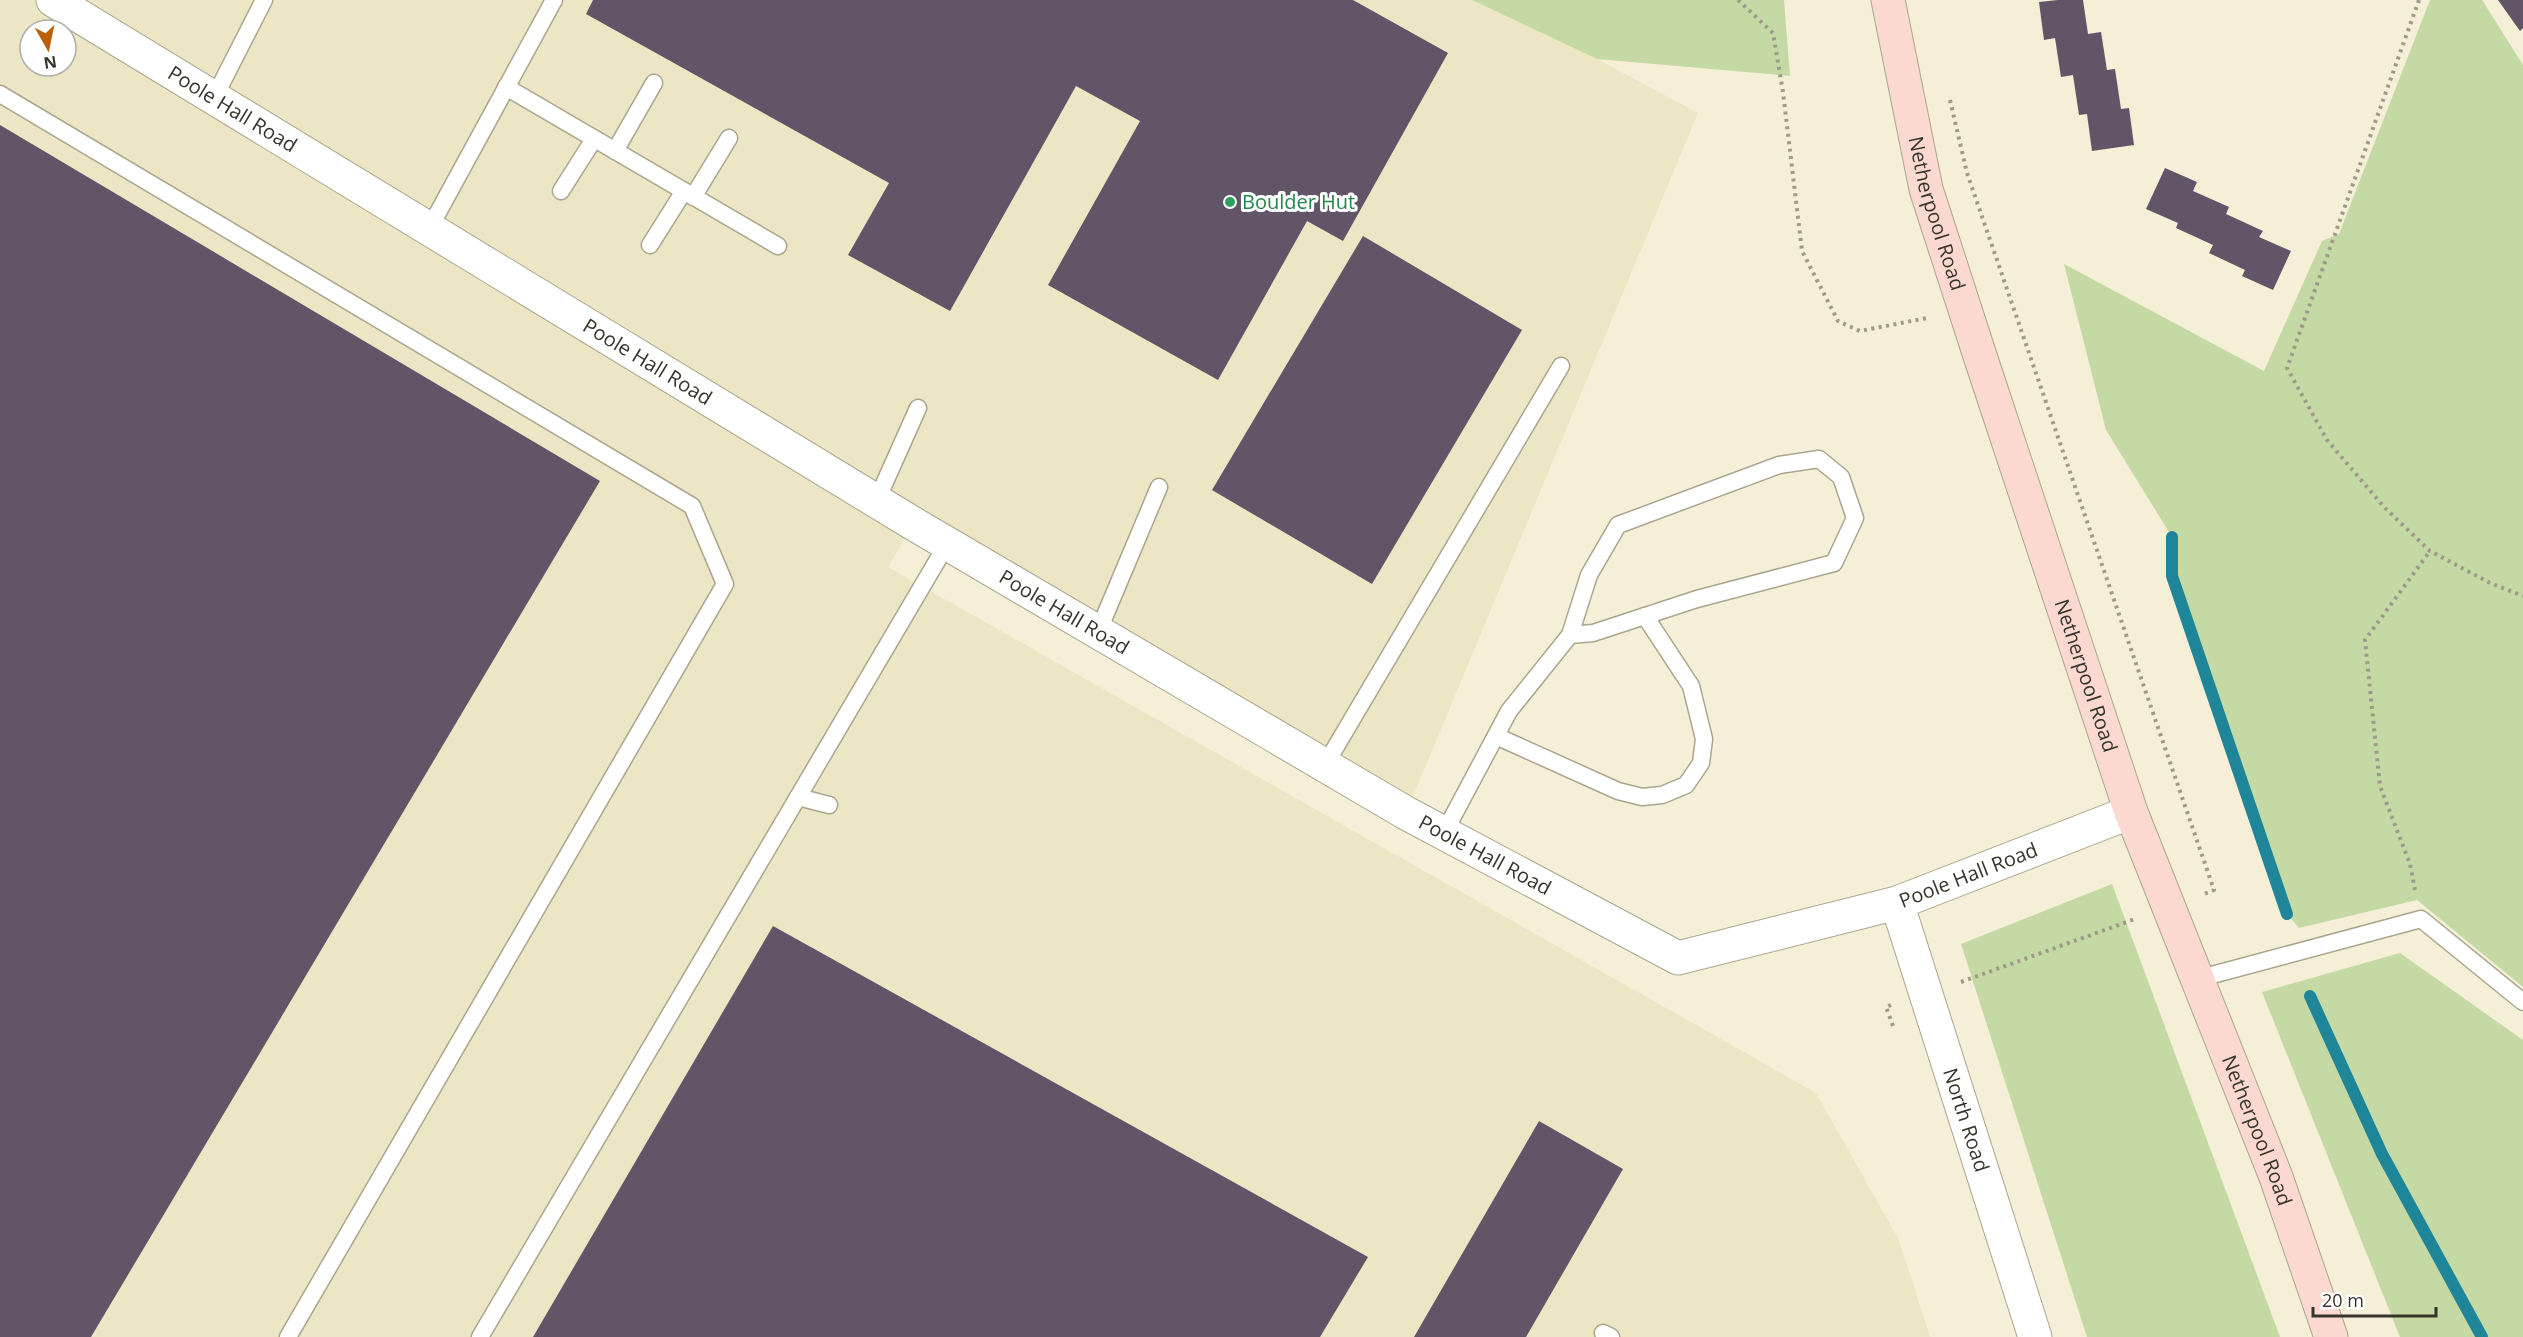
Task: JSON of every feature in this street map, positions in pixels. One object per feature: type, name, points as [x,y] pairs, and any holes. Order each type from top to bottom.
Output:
[{"type":"main road","name":"Netherpool Road","points":[[1888,0],[1926,189],[2131,812],[2276,1177],[2331,1337]]},
{"type":"street","name":"Poole Hall Road","points":[[53,0],[946,544],[1444,833],[1678,958],[1897,903],[2131,812]]},
{"type":"street","name":"North Road","points":[[1897,903],[2035,1337]]},
{"type":"lane","points":[[214,98],[264,0]]},
{"type":"lane","points":[[429,229],[554,0]]},
{"type":"lane","points":[[615,151],[654,83]]},
{"type":"lane","points":[[506,87],[778,246]]},
{"type":"lane","points":[[0,94],[692,506],[725,584],[288,1337]]},
{"type":"lane","points":[[650,245],[729,138]]},
{"type":"lane","points":[[561,191],[594,139]]},
{"type":"lane","points":[[1325,765],[1561,366]]},
{"type":"lane","points":[[876,502],[918,408]]},
{"type":"lane","points":[[1444,833],[1509,711],[1570,635],[1589,575],[1618,525],[1779,465],[1819,459],[1841,477],[1855,518],[1834,563],[1697,599],[1593,633],[1570,635]]},
{"type":"lane","points":[[1098,632],[1159,487]]},
{"type":"lane","points":[[480,1337],[946,544]]},
{"type":"lane","points":[[1496,736],[1618,791],[1642,796],[1662,795],[1686,785],[1701,763],[1704,740],[1691,686],[1645,616]]},
{"type":"lane","points":[[798,797],[829,805]]},
{"type":"lane","points":[[2197,979],[2421,919],[2523,1002]]},
{"type":"path","points":[[1738,0],[1773,33],[1784,92],[1802,251],[1838,321],[1860,331],[1965,309],[2009,295]]},
{"type":"path","points":[[2419,0],[2287,368],[2327,440],[2384,507],[2430,551],[2490,583],[2523,596]]},
{"type":"path","points":[[2421,919],[2410,864],[2380,786],[2364,640],[2430,551]]},
{"type":"shaded area","points":[[0,0],[1472,0],[1597,59],[1698,113],[1406,813],[913,525],[888,567],[1816,1093],[1899,1240],[1930,1337],[0,1337]]},
{"type":"green space","points":[[1472,0],[1784,0],[1790,76],[1597,59]]},
{"type":"green space","points":[[2430,0],[2482,0],[2523,65],[2523,987],[2417,900],[2299,928],[2287,914],[2172,576],[2172,537],[2106,430],[2064,264],[2264,371],[2322,241],[2339,234]]},
{"type":"green space","points":[[2112,884],[2280,1337],[2087,1337],[1961,944]]},
{"type":"green space","points":[[2400,953],[2523,1040],[2523,1337],[2400,1337],[2262,992]]},
{"type":"building","name":"Boulder Hut","points":[[593,0],[1353,0],[1448,53],[1343,241],[1307,221],[1218,380],[1048,285],[1140,121],[1076,86],[950,311],[848,255],[889,183],[586,14]]},
{"type":"building","points":[[2083,0],[2088,34],[2101,32],[2107,70],[2115,69],[2121,109],[2129,108],[2134,145],[2092,151],[2087,114],[2079,115],[2073,75],[2061,77],[2055,38],[2044,40],[2039,2]]},
{"type":"building","points":[[2498,0],[2523,0],[2523,28],[2520,31]]},
{"type":"building","points":[[0,125],[600,481],[91,1337],[0,1337]]},
{"type":"building","points":[[2165,168],[2197,182],[2193,191],[2229,207],[2226,214],[2263,231],[2259,237],[2291,251],[2273,290],[2242,276],[2245,270],[2209,253],[2213,245],[2176,228],[2178,223],[2146,209]]},
{"type":"building","points":[[1363,236],[1522,330],[1372,584],[1212,490]]},
{"type":"building","points":[[773,926],[1368,1257],[1320,1337],[533,1337]]},
{"type":"building","points":[[1539,1121],[1623,1169],[1526,1337],[1414,1337]]},
{"type":"waterway","points":[[2172,537],[2172,576],[2287,914]]},
{"type":"waterway","points":[[2310,996],[2382,1154],[2482,1337]]},
{"type":"place","name":"Boulder Hut","points":[[1230,202]]}]
